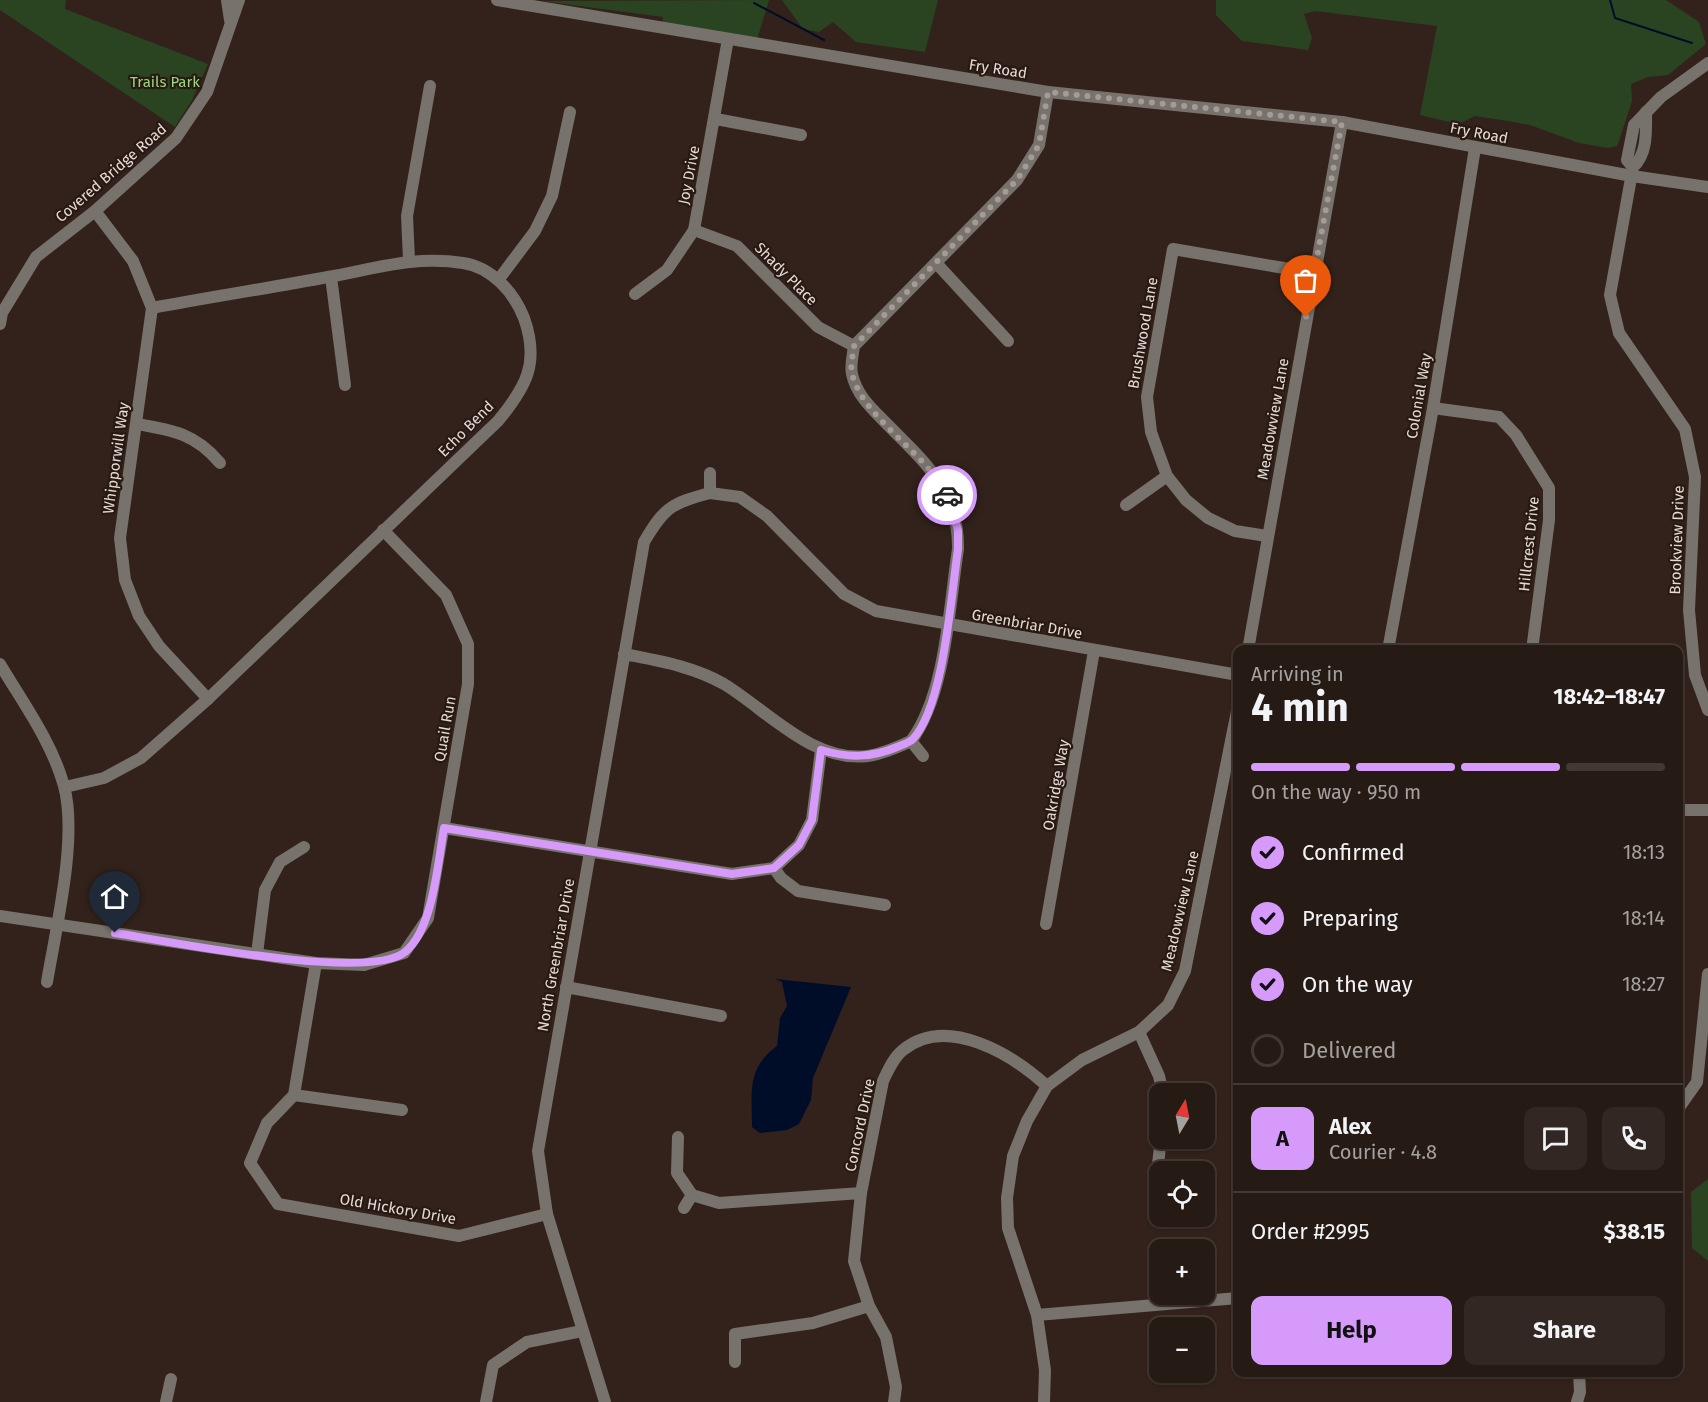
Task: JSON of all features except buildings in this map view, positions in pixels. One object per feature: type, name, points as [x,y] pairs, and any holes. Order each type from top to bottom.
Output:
[{"type":"street","points":[[227,0],[230,22]]},
{"type":"street","name":"Covered Bridge Road","points":[[0,324],[2,313],[36,257],[95,211],[176,138],[207,92],[239,0]]},
{"type":"street","name":"Fry Road","points":[[497,0],[1048,92],[1342,122],[1475,148],[1632,172],[1708,188]]},
{"type":"street","name":"Joy Drive","points":[[635,294],[667,270],[694,230],[716,119],[728,39]]},
{"type":"street","name":"Brookview Drive","points":[[1708,63],[1661,97],[1646,112],[1646,131],[1641,160],[1632,172],[1610,295],[1619,333],[1685,429],[1695,477],[1689,610],[1695,675],[1708,710]]},
{"type":"street","points":[[410,260],[407,216],[430,86]]},
{"type":"street","points":[[624,654],[685,665],[723,684],[821,750],[844,757],[869,756],[911,741],[922,726],[934,694],[947,625],[958,549],[958,530],[951,502],[938,476],[862,398],[852,373],[854,346],[1017,180],[1039,145],[1048,92]]},
{"type":"street","points":[[499,279],[535,231],[552,196],[570,112]]},
{"type":"street","points":[[716,119],[801,135]]},
{"type":"street","name":"Meadowview Lane","points":[[1249,645],[1313,273],[1342,122]]},
{"type":"street","name":"Colonial Way","points":[[1389,645],[1433,408],[1475,148]]},
{"type":"street","name":"Whipporwill Way","points":[[95,211],[133,261],[152,308],[120,538],[125,580],[139,616],[159,646],[208,699]]},
{"type":"street","name":"Shady Place","points":[[694,230],[737,246],[819,327],[854,346]]},
{"type":"street","name":"Brushwood Lane","points":[[1267,536],[1235,531],[1209,518],[1186,500],[1167,476],[1151,432],[1147,397],[1173,249],[1313,273]]},
{"type":"street","name":"Echo Bend","points":[[65,787],[104,778],[141,758],[208,699],[498,421],[522,387],[530,371],[531,337],[521,310],[499,279],[465,263],[410,260],[331,277],[152,308]]},
{"type":"street","points":[[937,264],[1008,340]]},
{"type":"street","points":[[331,277],[345,385]]},
{"type":"street","name":"Hillcrest Drive","points":[[1433,408],[1499,417],[1516,435],[1549,488],[1549,520],[1533,645]]},
{"type":"street","points":[[137,424],[171,430],[206,446],[220,463]]},
{"type":"street","points":[[710,473],[710,494]]},
{"type":"street","points":[[1126,505],[1167,476]]},
{"type":"street","name":"Greenbriar Drive","points":[[710,494],[740,497],[767,516],[844,594],[876,611],[1233,674]]},
{"type":"street","name":"North Greenbriar Drive","points":[[605,1402],[547,1214],[538,1151],[644,542],[660,515],[682,501],[710,494]]},
{"type":"street","name":"Quail Run","points":[[316,963],[364,965],[404,953],[428,918],[468,684],[468,644],[446,595],[383,530]]},
{"type":"street","name":"Oakridge Way","points":[[1046,924],[1094,651]]},
{"type":"street","points":[[0,664],[49,747],[65,787],[69,843],[47,982]]},
{"type":"street","name":"Meadowview Lane","points":[[1044,1402],[1045,1370],[1037,1315],[1008,1228],[1007,1198],[1013,1156],[1027,1121],[1047,1086],[1096,1051],[1139,1032],[1168,1005],[1185,971],[1233,731]]},
{"type":"street","points":[[911,741],[923,756]]},
{"type":"street","points":[[444,828],[732,874],[774,868],[799,845],[812,820],[821,750]]},
{"type":"street","points":[[1683,810],[1708,810]]},
{"type":"street","points":[[257,954],[265,890],[280,862],[304,847]]},
{"type":"street","points":[[774,868],[781,878],[798,891],[885,905]]},
{"type":"street","points":[[0,916],[316,963],[294,1095],[402,1110]]},
{"type":"street","points":[[1683,1102],[1697,1082],[1708,974]]},
{"type":"street","points":[[566,987],[721,1016]]},
{"type":"street","points":[[1139,1032],[1161,1083]]},
{"type":"street","name":"Concord Drive","points":[[894,1402],[896,1387],[886,1337],[869,1306],[854,1261],[861,1193],[883,1081],[891,1064],[904,1049],[932,1037],[950,1036],[969,1040],[1009,1057],[1047,1086]]},
{"type":"street","name":"Old Hickory Drive","points":[[294,1095],[267,1123],[250,1163],[278,1204],[459,1236],[547,1214]]},
{"type":"street","points":[[678,1137],[677,1173],[692,1195],[719,1203],[861,1193]]},
{"type":"street","points":[[684,1208],[692,1195]]},
{"type":"street","points":[[1037,1315],[1233,1298]]},
{"type":"street","points":[[735,1362],[735,1334],[813,1323],[869,1306]]},
{"type":"street","points":[[486,1402],[493,1365],[527,1341],[582,1331]]},
{"type":"street","points":[[1577,1402],[1580,1392],[1579,1377]]},
{"type":"street","points":[[166,1402],[171,1379]]},
{"type":"green space","name":"Trails Park","points":[[0,0],[66,0],[65,9],[208,64],[192,100],[175,127],[0,10]]},
{"type":"green space","points":[[769,0],[756,43],[662,28],[663,17],[542,1]]},
{"type":"green space","points":[[782,0],[938,0],[925,52],[856,42],[833,22],[819,32],[803,29]]},
{"type":"green space","points":[[1216,0],[1666,0],[1699,22],[1706,44],[1668,75],[1648,77],[1631,84],[1632,101],[1619,141],[1617,146],[1608,148],[1579,143],[1530,125],[1508,121],[1475,116],[1458,124],[1420,115],[1437,26],[1315,11],[1304,14],[1312,38],[1308,50],[1242,41],[1216,15]]},
{"type":"green space","points":[[1708,1179],[1708,1261],[1692,1248],[1691,1192]]},
{"type":"water","points":[[775,979],[851,987],[813,1078],[811,1100],[799,1124],[787,1130],[760,1133],[752,1127],[753,1082],[760,1063],[777,1046],[780,1018],[787,1006],[782,982]]},
{"type":"waterway","points":[[1610,0],[1615,18],[1692,43]]},
{"type":"waterway","points":[[754,3],[824,40]]},
{"type":"way so far","points":[[947,495],[938,476],[862,398],[852,373],[854,346],[1017,180],[1039,145],[1048,92],[1184,104],[1342,122],[1306,317]]},
{"type":"route","points":[[115,933],[316,963],[364,965],[404,953],[428,918],[444,828],[732,874],[774,868],[799,845],[812,820],[821,750],[844,757],[869,756],[911,741],[922,726],[934,694],[958,549],[958,530],[947,495]]}]
